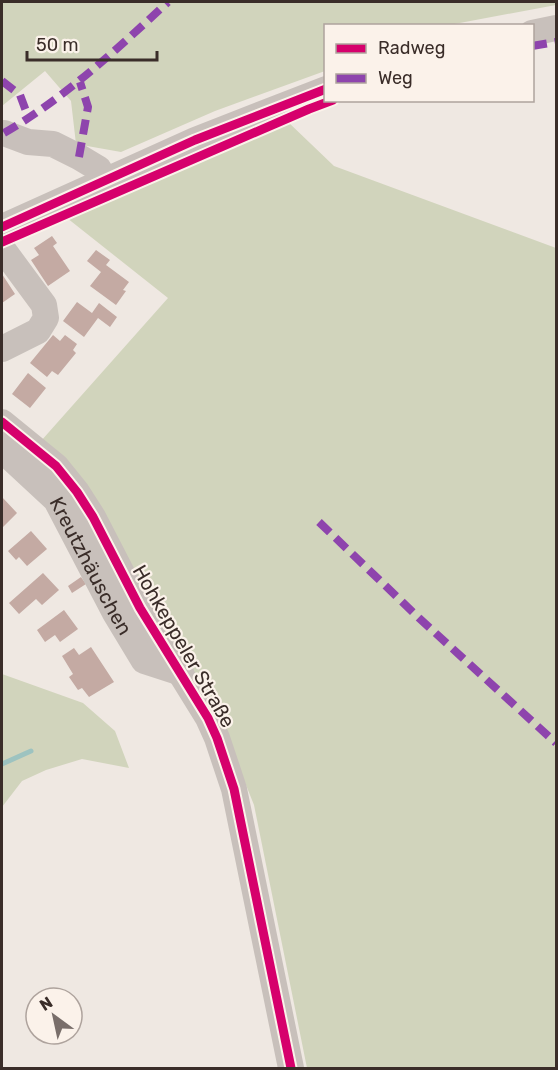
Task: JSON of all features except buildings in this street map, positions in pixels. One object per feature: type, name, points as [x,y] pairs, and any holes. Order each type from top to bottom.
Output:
[{"type":"street","points":[[534,33],[556,28]]},
{"type":"street","points":[[2,227],[206,136],[324,90]]},
{"type":"street","points":[[4,133],[28,142],[53,144],[99,169],[104,181]]},
{"type":"street","points":[[2,248],[44,305],[46,318],[38,331],[2,349]]},
{"type":"street","name":"Hohkeppeler Straße","points":[[2,422],[56,466],[77,492],[93,517],[140,608],[208,718],[217,738],[234,789],[291,1068]]},
{"type":"street","name":"Kreutzhäuschen","points":[[2,450],[56,500],[115,613],[144,661],[181,673]]},
{"type":"green space","points":[[2,2],[556,2],[556,5],[454,24],[324,24],[324,71],[215,111],[121,152],[76,144],[71,101],[45,71],[2,106]]},
{"type":"green space","points":[[287,121],[334,166],[556,248],[556,1068],[307,1068],[254,805],[222,725],[41,441],[168,298],[67,218]]},
{"type":"green space","points":[[2,674],[83,703],[115,731],[129,768],[82,759],[46,770],[22,781],[2,807]]},
{"type":"waterway","points":[[2,764],[31,751]]},
{"type":"marked path","points":[[4,133],[69,89],[168,2]]},
{"type":"marked path","points":[[534,46],[556,42]]},
{"type":"marked path","points":[[2,81],[20,95],[29,119]]},
{"type":"marked path","points":[[79,157],[88,107],[80,82]]},
{"type":"marked path","points":[[319,522],[419,618],[556,743]]},
{"type":"cycle path","points":[[2,227],[195,140],[324,90]]},
{"type":"cycle path","points":[[2,242],[328,102]]},
{"type":"cycle path","points":[[2,422],[56,466],[77,492],[93,517],[140,608],[208,718],[217,738],[234,789],[291,1068]]}]
